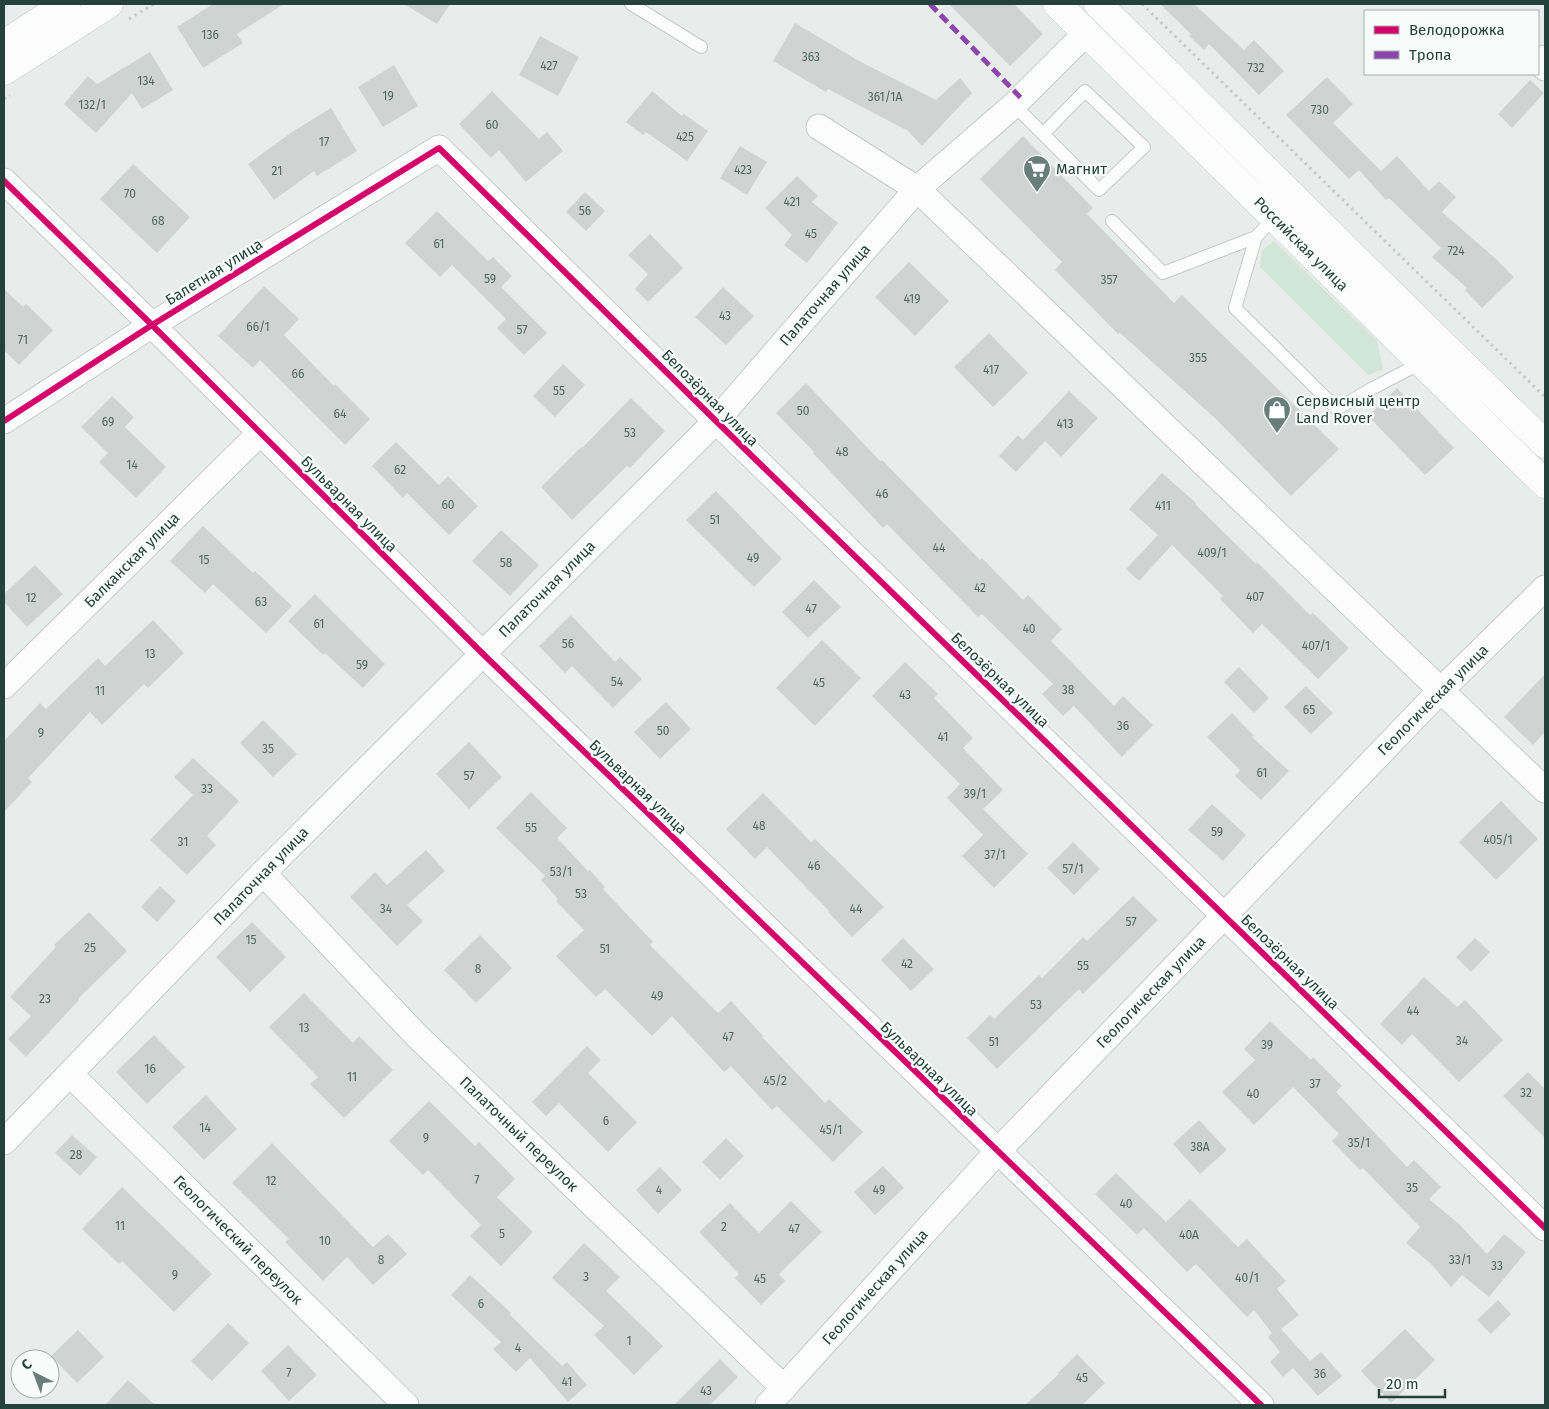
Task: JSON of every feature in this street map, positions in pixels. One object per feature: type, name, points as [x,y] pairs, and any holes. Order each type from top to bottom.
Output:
[{"type":"main road","points":[[4,44],[66,4]]},
{"type":"main road","points":[[4,71],[109,4]]},
{"type":"main road","name":"Российская улица","points":[[1056,4],[1086,33],[1265,228],[1421,363],[1545,484]]},
{"type":"main road","points":[[1086,33],[1102,8]]},
{"type":"main road","name":"Российская улица","points":[[1102,8],[1441,344],[1545,444]]},
{"type":"street","name":"Палаточная улица","points":[[4,1142],[262,873],[716,422],[917,189],[1014,105],[1086,33]]},
{"type":"street","points":[[819,128],[917,189],[1545,790]]},
{"type":"street","name":"Балетная улица","points":[[4,421],[152,325],[439,148]]},
{"type":"street","name":"Белозёрная улица","points":[[439,148],[716,422],[1545,1228]]},
{"type":"street","name":"Бульварная улица","points":[[4,181],[152,325],[482,653],[1261,1405]]},
{"type":"street","name":"Балканская улица","points":[[4,686],[260,433]]},
{"type":"street","name":"Геологическая улица","points":[[776,1397],[997,1152],[1442,690],[1545,588]]},
{"type":"street","name":"Палаточный переулок","points":[[262,873],[415,1034],[776,1397]]},
{"type":"street","name":"Геологический переулок","points":[[70,1074],[406,1405]]},
{"type":"lane","points":[[631,4],[701,47]]},
{"type":"lane","points":[[1014,105],[1043,134],[1099,190],[1144,147],[1085,92],[1043,134]]},
{"type":"lane","points":[[1112,221],[1163,273],[1265,228]]},
{"type":"lane","points":[[1265,228],[1235,308],[1337,409],[1421,363]]},
{"type":"path","points":[[1142,4],[1545,397]]},
{"type":"green space","points":[[1274,241],[1377,341],[1383,369],[1368,375],[1260,267],[1262,250]]},
{"type":"building","points":[[213,4],[284,4],[237,34],[243,43],[203,68],[177,27]]},
{"type":"building","points":[[404,4],[450,4],[437,24]]},
{"type":"building","points":[[949,4],[1014,4],[1043,34],[1010,66]]},
{"type":"building","points":[[1160,4],[1194,4],[1244,50],[1254,40],[1284,71],[1259,95],[1209,44],[1204,50],[1189,36],[1191,34]]},
{"type":"building","points":[[795,23],[859,61],[936,100],[960,78],[972,93],[922,146],[908,131],[828,89],[826,92],[773,61]]},
{"type":"building","points":[[540,36],[579,57],[558,96],[519,75]]},
{"type":"building","points":[[150,52],[173,90],[142,109],[132,93],[96,133],[64,104],[88,76],[97,84]]},
{"type":"building","points":[[394,65],[418,106],[383,127],[358,87]]},
{"type":"building","points":[[1327,77],[1353,104],[1333,123],[1381,171],[1397,156],[1429,191],[1439,181],[1456,197],[1442,212],[1514,277],[1482,308],[1465,290],[1467,288],[1432,257],[1441,248],[1389,198],[1386,200],[1359,170],[1349,179],[1286,115]]},
{"type":"building","points":[[1530,80],[1544,93],[1512,128],[1498,114]]},
{"type":"building","points":[[492,91],[539,139],[547,132],[563,151],[526,182],[499,150],[491,158],[459,124]]},
{"type":"building","points":[[652,91],[682,116],[684,114],[708,131],[687,161],[646,132],[643,135],[626,122]]},
{"type":"building","points":[[331,108],[357,151],[317,176],[314,171],[274,200],[248,164],[292,132]]},
{"type":"building","points":[[1023,136],[1093,208],[1087,214],[1174,303],[1182,295],[1339,449],[1291,496],[1216,419],[1120,333],[1118,334],[1055,270],[1062,262],[980,179]]},
{"type":"building","points":[[740,146],[767,162],[747,195],[720,178]]},
{"type":"building","points":[[133,164],[190,217],[157,253],[100,199]]},
{"type":"building","points":[[797,176],[818,196],[812,202],[838,223],[807,263],[784,245],[792,235],[765,208]]},
{"type":"building","points":[[585,192],[605,211],[586,231],[566,212]]},
{"type":"building","points":[[437,211],[488,261],[493,257],[512,276],[501,287],[547,333],[524,355],[497,328],[506,319],[452,265],[440,277],[405,243]]},
{"type":"building","points":[[650,234],[683,268],[648,302],[635,289],[648,274],[628,255]]},
{"type":"building","points":[[909,262],[949,301],[915,336],[875,297]]},
{"type":"building","points":[[264,286],[299,319],[284,335],[334,386],[335,384],[370,419],[345,445],[260,360],[253,368],[218,336]]},
{"type":"building","points":[[723,287],[754,316],[726,345],[695,317]]},
{"type":"building","points":[[4,289],[23,307],[26,304],[53,330],[19,365],[4,350]]},
{"type":"building","points":[[989,333],[1028,373],[993,407],[954,367]]},
{"type":"building","points":[[563,364],[585,385],[555,417],[533,396]]},
{"type":"building","points":[[806,383],[880,461],[882,460],[980,560],[982,558],[1023,600],[1028,595],[1062,629],[1051,641],[1114,706],[1123,696],[1153,725],[1122,757],[1074,706],[1063,716],[1042,694],[1053,684],[982,614],[978,617],[887,524],[883,528],[776,413]]},
{"type":"building","points":[[1397,388],[1454,448],[1425,475],[1368,416]]},
{"type":"building","points":[[1069,391],[1098,418],[1061,457],[1045,441],[1016,472],[999,456],[1018,435],[1023,440]]},
{"type":"building","points":[[112,396],[134,417],[125,427],[166,467],[136,498],[99,462],[108,453],[81,427]]},
{"type":"building","points":[[631,398],[665,431],[630,468],[627,466],[572,520],[541,487]]},
{"type":"building","points":[[396,442],[439,485],[448,476],[478,506],[449,535],[407,493],[403,498],[372,466]]},
{"type":"building","points":[[1162,473],[1196,503],[1310,615],[1313,613],[1349,648],[1318,679],[1262,624],[1253,633],[1220,599],[1223,596],[1172,545],[1139,581],[1126,569],[1158,535],[1129,509]]},
{"type":"building","points":[[716,491],[782,559],[754,587],[686,520]]},
{"type":"building","points":[[203,526],[253,573],[255,571],[292,606],[266,633],[213,584],[205,593],[170,561]]},
{"type":"building","points":[[501,530],[539,565],[510,596],[472,561]]},
{"type":"building","points":[[35,565],[63,594],[27,627],[4,602],[4,594]]},
{"type":"building","points":[[814,580],[841,607],[808,638],[782,612]]},
{"type":"building","points":[[315,594],[385,664],[363,688],[325,653],[323,655],[288,621]]},
{"type":"building","points":[[571,615],[615,662],[620,657],[642,679],[613,708],[572,666],[565,673],[539,646]]},
{"type":"building","points":[[153,620],[184,653],[148,688],[144,684],[102,725],[90,712],[28,778],[32,782],[4,812],[4,741],[40,703],[46,709],[98,658],[105,666]]},
{"type":"building","points":[[822,640],[861,678],[815,726],[776,688]]},
{"type":"building","points":[[905,662],[938,694],[934,698],[973,738],[963,748],[1003,790],[983,809],[1028,854],[994,888],[962,856],[983,835],[947,798],[960,784],[872,696]]},
{"type":"building","points":[[1239,667],[1269,698],[1254,713],[1224,682]]},
{"type":"building","points":[[1545,674],[1545,732],[1533,745],[1504,717]]},
{"type":"building","points":[[1306,686],[1333,713],[1311,734],[1284,707]]},
{"type":"building","points":[[666,702],[691,729],[660,759],[634,732]]},
{"type":"building","points":[[1232,713],[1254,736],[1252,737],[1289,771],[1261,800],[1235,776],[1240,770],[1207,737]]},
{"type":"building","points":[[263,720],[297,754],[273,777],[240,743]]},
{"type":"building","points":[[469,742],[502,777],[469,809],[436,774]]},
{"type":"building","points":[[193,758],[239,801],[207,836],[216,845],[187,875],[150,840],[193,795],[174,777]]},
{"type":"building","points":[[531,792],[567,828],[557,838],[588,871],[590,870],[605,887],[603,889],[653,942],[650,945],[718,1013],[731,1001],[762,1037],[825,1103],[829,1099],[863,1132],[833,1162],[777,1106],[772,1110],[731,1066],[724,1072],[672,1016],[652,1036],[605,989],[596,997],[556,956],[584,930],[556,901],[558,899],[541,880],[545,876],[496,828]]},
{"type":"building","points":[[763,793],[811,842],[815,839],[884,907],[852,937],[767,847],[755,859],[726,829]]},
{"type":"building","points":[[1501,801],[1538,839],[1496,880],[1459,842]]},
{"type":"building","points":[[1212,804],[1246,835],[1223,861],[1188,830]]},
{"type":"building","points":[[1073,842],[1100,869],[1074,895],[1047,868]]},
{"type":"building","points":[[426,850],[445,871],[407,905],[423,921],[397,946],[350,897],[375,872],[387,885]]},
{"type":"building","points":[[160,886],[176,901],[157,922],[141,907]]},
{"type":"building","points":[[1133,896],[1158,920],[1083,994],[1079,989],[997,1069],[967,1038],[990,1015],[994,1019],[1039,975],[1042,978],[1083,937],[1087,941]]},
{"type":"building","points":[[89,912],[127,951],[78,999],[26,1057],[8,1039],[31,1016],[10,997],[56,947],[54,945]]},
{"type":"building","points":[[252,922],[286,957],[250,992],[216,957]]},
{"type":"building","points":[[480,935],[512,968],[476,1003],[444,970]]},
{"type":"building","points":[[903,938],[934,969],[911,991],[881,960]]},
{"type":"building","points":[[1475,938],[1490,952],[1471,972],[1456,957]]},
{"type":"building","points":[[1424,977],[1457,1007],[1465,1000],[1503,1040],[1459,1082],[1412,1034],[1402,1045],[1380,1024]]},
{"type":"building","points":[[304,993],[353,1043],[359,1036],[393,1070],[344,1118],[310,1084],[318,1077],[269,1027]]},
{"type":"building","points":[[1270,1021],[1311,1060],[1313,1057],[1342,1086],[1336,1092],[1407,1167],[1414,1160],[1441,1187],[1429,1199],[1460,1225],[1487,1254],[1504,1234],[1526,1252],[1489,1297],[1462,1275],[1451,1287],[1431,1264],[1406,1243],[1420,1227],[1363,1168],[1360,1170],[1332,1141],[1339,1134],[1293,1087],[1254,1125],[1222,1092],[1255,1060],[1244,1049]]},
{"type":"building","points":[[154,1035],[185,1067],[147,1104],[116,1072]]},
{"type":"building","points":[[587,1046],[601,1060],[588,1073],[637,1122],[608,1152],[559,1103],[546,1116],[532,1102]]},
{"type":"building","points":[[1528,1072],[1545,1089],[1545,1138],[1503,1096]]},
{"type":"building","points":[[206,1095],[237,1129],[204,1160],[172,1127]]},
{"type":"building","points":[[429,1101],[475,1146],[479,1142],[515,1179],[497,1197],[533,1232],[501,1266],[470,1236],[481,1225],[428,1170],[423,1175],[389,1141]]},
{"type":"building","points":[[1199,1120],[1227,1150],[1200,1174],[1173,1144]]},
{"type":"building","points":[[72,1135],[97,1157],[80,1176],[55,1153]]},
{"type":"building","points":[[726,1138],[744,1156],[720,1180],[702,1162]]},
{"type":"building","points":[[272,1143],[373,1247],[388,1234],[407,1254],[373,1285],[347,1257],[323,1281],[285,1242],[289,1239],[232,1183]]},
{"type":"building","points":[[883,1166],[904,1188],[875,1215],[854,1192]]},
{"type":"building","points":[[660,1167],[682,1190],[658,1214],[636,1190]]},
{"type":"building","points":[[1116,1173],[1166,1222],[1190,1199],[1238,1247],[1247,1239],[1286,1281],[1277,1289],[1299,1315],[1281,1329],[1310,1361],[1321,1352],[1342,1376],[1318,1396],[1293,1368],[1283,1377],[1270,1362],[1280,1352],[1268,1337],[1272,1333],[1254,1310],[1247,1317],[1196,1264],[1187,1272],[1144,1228],[1137,1235],[1095,1194]]},
{"type":"building","points":[[122,1187],[212,1274],[174,1312],[122,1261],[119,1264],[82,1229]]},
{"type":"building","points":[[791,1201],[822,1232],[779,1274],[785,1281],[761,1305],[735,1278],[739,1274],[699,1232],[730,1203],[759,1233]]},
{"type":"building","points":[[584,1243],[620,1277],[606,1291],[663,1346],[634,1375],[594,1335],[604,1326],[552,1278]]},
{"type":"building","points":[[470,1275],[511,1313],[510,1315],[562,1366],[567,1362],[587,1385],[568,1402],[530,1358],[516,1372],[493,1349],[501,1342],[451,1295]]},
{"type":"building","points":[[1498,1300],[1511,1314],[1491,1334],[1477,1320]]},
{"type":"building","points":[[228,1323],[249,1343],[212,1381],[191,1361]]},
{"type":"building","points":[[1405,1329],[1435,1360],[1391,1403],[1361,1371]]},
{"type":"building","points":[[78,1330],[104,1357],[77,1383],[60,1365],[60,1349],[58,1349]]},
{"type":"building","points":[[288,1345],[317,1375],[289,1401],[261,1371]]},
{"type":"building","points":[[1077,1354],[1105,1383],[1082,1405],[1025,1405],[1059,1374]]},
{"type":"building","points":[[720,1359],[738,1377],[710,1405],[674,1405]]},
{"type":"building","points":[[128,1380],[155,1405],[105,1405]]},
{"type":"marked path","points":[[930,4],[1021,98]]},
{"type":"cycle path","points":[[4,421],[152,325],[439,148],[716,421],[1545,1228]]},
{"type":"cycle path","points":[[4,181],[152,325],[482,653],[1261,1405]]},
{"type":"place","name":"Магнит","points":[[1037,193]]},
{"type":"place","name":"Сервисный центр Land Rover","points":[[1277,434]]}]
